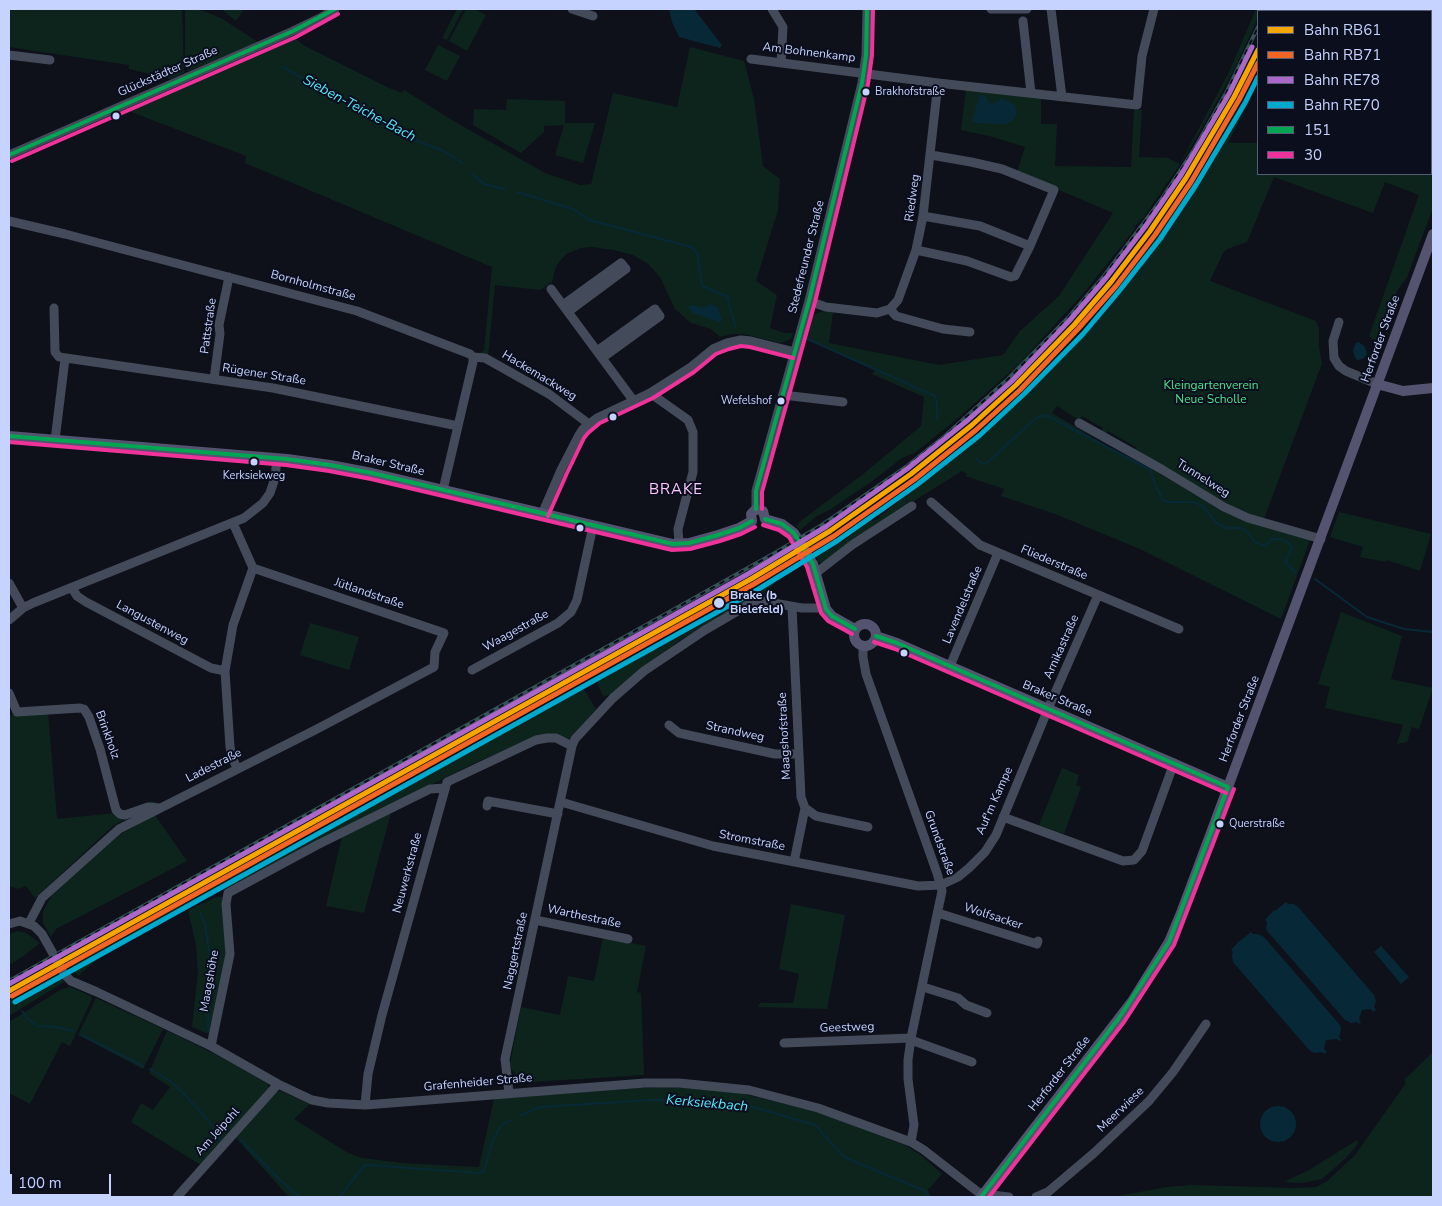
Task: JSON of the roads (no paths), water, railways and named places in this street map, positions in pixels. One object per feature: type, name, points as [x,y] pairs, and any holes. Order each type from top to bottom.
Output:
[{"type":"main road","name":"Herforder Straße","points":[[982,1196],[1119,1018],[1154,968],[1178,920],[1433,234]]},
{"type":"main road","points":[[1377,384],[1403,391],[1433,388]]},
{"type":"main road","name":"Braker Straße","points":[[9,436],[277,458],[350,468],[669,543],[679,544],[730,531],[752,521]]},
{"type":"main road","points":[[756,509],[763,511],[765,519],[759,524],[752,521],[751,514],[756,509]]},
{"type":"main road","points":[[765,519],[791,529],[810,560],[816,573],[825,605],[832,616],[855,629]]},
{"type":"main road","points":[[866,624],[874,628],[876,636],[870,645],[863,646],[854,640],[855,629],[866,624]]},
{"type":"main road","name":"Braker Straße","points":[[876,636],[897,643],[1228,787]]},
{"type":"street","name":"Glückstädter Straße","points":[[9,155],[293,31],[335,9]]},
{"type":"street","points":[[572,9],[593,16]]},
{"type":"street","points":[[772,9],[784,27],[782,63]]},
{"type":"street","name":"Stedefreunder Straße","points":[[756,509],[756,491],[809,302],[864,72],[868,9]]},
{"type":"street","points":[[991,9],[1027,9]]},
{"type":"street","points":[[1051,9],[1062,97]]},
{"type":"street","points":[[864,72],[938,83],[1137,105],[1142,56],[1154,9]]},
{"type":"street","points":[[1023,22],[1031,94]]},
{"type":"street","points":[[9,54],[50,60]]},
{"type":"street","name":"Am Bohnenkamp","points":[[751,59],[864,72]]},
{"type":"street","name":"Riedweg","points":[[890,309],[901,295],[916,250],[924,216],[938,83]]},
{"type":"street","points":[[916,250],[967,261],[1011,277],[1017,274],[1054,190],[1002,169],[931,155]]},
{"type":"street","points":[[924,216],[980,226],[1030,246]]},
{"type":"street","name":"Bornholmstraße","points":[[9,221],[66,234],[359,312],[466,352],[473,357]]},
{"type":"street","points":[[621,263],[626,269],[565,309],[621,263]]},
{"type":"street","name":"Pattstraße","points":[[214,379],[220,334],[219,325],[229,277]]},
{"type":"street","points":[[551,289],[633,400]]},
{"type":"street","points":[[809,302],[826,307],[871,312],[884,312],[890,309],[896,316],[942,328],[970,332]]},
{"type":"street","points":[[54,308],[55,354],[65,359],[55,440]]},
{"type":"street","points":[[655,310],[660,316],[599,355],[655,310]]},
{"type":"street","points":[[1338,322],[1333,341],[1334,358],[1339,366],[1346,371],[1377,384]]},
{"type":"street","points":[[542,514],[574,443],[589,424],[606,412],[650,393],[691,367],[713,349],[727,342],[751,341],[795,352]]},
{"type":"street","points":[[443,490],[473,357]]},
{"type":"street","name":"Hackemackweg","points":[[473,357],[486,358],[549,394],[589,424]]},
{"type":"street","name":"Rügener Straße","points":[[65,359],[286,390],[458,426]]},
{"type":"street","points":[[650,393],[688,420],[693,432],[693,472],[678,530],[679,544]]},
{"type":"street","points":[[783,395],[843,402]]},
{"type":"street","name":"Tunnelweg","points":[[1078,423],[1232,511],[1248,518],[1321,539]]},
{"type":"street","points":[[9,620],[23,608],[233,523],[253,512],[270,493],[275,478],[277,458]]},
{"type":"street","name":"Fliederstraße","points":[[931,502],[980,545],[1179,629]]},
{"type":"street","points":[[816,573],[852,545],[912,506]]},
{"type":"street","points":[[233,523],[254,568],[233,625],[225,671],[230,746],[232,757],[238,768]]},
{"type":"street","name":"Waagestraße","points":[[472,670],[558,623],[571,612],[577,600],[592,526]]},
{"type":"street","name":"Lavendelstraße","points":[[950,666],[998,553]]},
{"type":"street","name":"Jütlandstraße","points":[[254,568],[444,633],[435,652],[434,664]]},
{"type":"street","points":[[9,583],[23,608]]},
{"type":"street","name":"Langustenweg","points":[[72,588],[77,596],[86,602],[211,668],[225,671]]},
{"type":"street","name":"Arnikastraße","points":[[1048,708],[1098,595]]},
{"type":"street","name":"Naggertstraße","points":[[509,1093],[506,1058],[575,739],[635,678],[705,630],[756,601],[792,607],[810,608],[825,605]]},
{"type":"street","name":"Maagshofstraße","points":[[792,607],[801,797],[805,808],[794,862]]},
{"type":"street","name":"Grundstraße","points":[[863,646],[866,674],[941,885],[941,899],[908,1060],[908,1080],[914,1125],[911,1142]]},
{"type":"street","name":"Ladestraße","points":[[29,923],[42,898],[111,836],[159,808],[317,730],[432,670],[434,664]]},
{"type":"street","name":"Brinkholz","points":[[9,693],[17,712],[84,709],[100,749],[116,810],[120,814],[125,815],[148,807],[159,808]]},
{"type":"street","name":"Auf'm Kampe","points":[[941,885],[958,876],[978,859],[996,835],[1048,708]]},
{"type":"street","name":"Strandweg","points":[[669,725],[679,733],[775,754],[799,754]]},
{"type":"street","points":[[444,788],[450,779],[536,740],[556,738],[572,746]]},
{"type":"street","points":[[1003,817],[1123,861],[1134,860],[1142,851],[1174,763]]},
{"type":"street","name":"Maagshöhe","points":[[211,1046],[230,954],[226,904],[228,894],[317,845],[430,789],[444,788]]},
{"type":"street","name":"Neuwerkstraße","points":[[365,1105],[368,1074],[382,1015],[444,788]]},
{"type":"street","points":[[487,806],[488,801],[558,814]]},
{"type":"street","name":"Stromstraße","points":[[561,802],[713,846],[918,886],[941,885]]},
{"type":"street","points":[[805,808],[816,816],[868,827]]},
{"type":"street","name":"Wolfsacker","points":[[938,913],[1037,944],[1038,941]]},
{"type":"street","name":"Warthestraße","points":[[536,920],[628,939]]},
{"type":"street","points":[[9,924],[20,921],[29,923]]},
{"type":"street","name":"Grafenheider Straße","points":[[29,923],[42,934],[65,975],[71,982],[97,992],[211,1046],[278,1084],[312,1100],[365,1105],[644,1083],[679,1083],[749,1090],[794,1100],[911,1142],[924,1150],[982,1196]]},
{"type":"street","points":[[923,987],[958,998],[966,1005],[987,1012]]},
{"type":"street","name":"Meerwiese","points":[[1036,1197],[1048,1192],[1094,1153],[1144,1106],[1173,1072],[1206,1024]]},
{"type":"street","points":[[911,1039],[972,1062]]},
{"type":"street","name":"Geestweg","points":[[784,1043],[911,1039]]},
{"type":"street","name":"Am Jeipohl","points":[[177,1197],[278,1084]]},
{"type":"street","points":[[982,1196],[1009,1197]]},
{"type":"water","points":[[669,9],[694,9],[722,45],[720,48],[679,37],[672,22]]},
{"type":"water","points":[[980,95],[984,95],[989,103],[993,104],[1002,98],[1015,105],[1017,112],[1014,119],[1007,124],[975,123],[972,120]]},
{"type":"water","points":[[710,304],[717,307],[722,320],[720,322],[693,313],[688,307],[692,305],[704,308]]},
{"type":"water","points":[[1359,342],[1365,347],[1367,354],[1363,359],[1357,360],[1353,350],[1356,343]]},
{"type":"water","points":[[1286,902],[1294,904],[1299,908],[1374,995],[1376,1001],[1374,1007],[1376,1010],[1373,1012],[1371,1009],[1362,1010],[1359,1019],[1361,1022],[1359,1024],[1345,1020],[1266,929],[1267,922],[1265,920],[1274,910]]},
{"type":"water","points":[[1251,932],[1264,937],[1340,1025],[1339,1037],[1341,1040],[1326,1040],[1324,1049],[1327,1052],[1324,1054],[1322,1052],[1315,1053],[1310,1051],[1233,962],[1233,952],[1231,950]]},
{"type":"water","points":[[1381,946],[1409,977],[1401,984],[1374,952]]},
{"type":"water","points":[[1278,1106],[1285,1107],[1291,1111],[1295,1117],[1295,1131],[1291,1137],[1285,1141],[1278,1142],[1271,1141],[1265,1137],[1261,1131],[1260,1124],[1261,1117],[1265,1111],[1271,1107]]},
{"type":"waterway","name":"Sieben-Teiche-Bach","points":[[283,67],[402,135],[444,151],[462,163]]},
{"type":"waterway","name":"Sieben-Teiche-Bach","points":[[473,174],[484,184],[505,189]]},
{"type":"waterway","name":"Sieben-Teiche-Bach","points":[[517,192],[573,209],[589,220],[692,247],[697,253],[702,286],[728,297],[736,327]]},
{"type":"waterway","name":"Sieben-Teiche-Bach","points":[[805,338],[935,396],[937,420]]},
{"type":"waterway","name":"Sieben-Teiche-Bach","points":[[977,459],[983,464],[987,463],[1036,418],[1046,415],[1151,470],[1154,482],[1163,500],[1167,502],[1193,502],[1201,505],[1219,525],[1228,528],[1242,528],[1255,542],[1265,546],[1273,539],[1281,539],[1289,543],[1292,548],[1286,563],[1295,572]]},
{"type":"waterway","name":"Sieben-Teiche-Bach","points":[[1315,579],[1367,617],[1404,629],[1433,632]]},
{"type":"waterway","points":[[200,913],[205,924],[210,956],[208,1032]]},
{"type":"waterway","name":"Kerksiekbach","points":[[22,1011],[37,1026],[57,1027],[73,1031]]},
{"type":"waterway","name":"Kerksiekbach","points":[[82,1035],[143,1066]]},
{"type":"waterway","name":"Kerksiekbach","points":[[150,1069],[170,1081],[186,1096],[208,1120],[222,1143]]},
{"type":"waterway","name":"Kerksiekbach","points":[[522,1115],[540,1107],[651,1100],[694,1100],[743,1104],[815,1125],[844,1157],[925,1191],[926,1197]]},
{"type":"waterway","name":"Kerksiekbach","points":[[339,1197],[364,1166],[368,1165],[479,1173],[484,1171],[493,1140],[502,1125],[512,1120]]},
{"type":"waterway","name":"Kerksiekbach","points":[[241,1140],[281,1181],[300,1197]]},
{"type":"railway","points":[[9,981],[773,554],[822,525],[906,467],[945,436],[1009,378],[1067,319],[1104,276],[1161,200],[1195,148],[1226,93],[1257,29]]},
{"type":"rail line","name":"RE78","points":[[9,984],[748,574],[827,526],[907,469],[968,420],[1012,381],[1069,321],[1106,278],[1145,227],[1181,175],[1229,94],[1252,47]]},
{"type":"rail line","name":"RB61","points":[[9,991],[751,579],[830,531],[911,474],[972,425],[1016,385],[1074,325],[1111,282],[1150,231],[1186,178],[1234,97],[1257,52]]},
{"type":"rail line","name":"RB71","points":[[12,996],[754,584],[834,536],[915,479],[976,430],[1020,390],[1116,286],[1155,235],[1191,182],[1239,100],[1257,65]]},
{"type":"rail line","name":"RE70","points":[[15,1002],[757,590],[837,541],[918,484],[980,435],[1024,394],[1083,334],[1120,290],[1160,239],[1196,185],[1245,103],[1257,79]]},
{"type":"place","name":"Brakhofstraße","points":[[866,92]]},
{"type":"place","name":"Wefelshof","points":[[781,401]]},
{"type":"place","name":"Kerksiekweg","points":[[254,462]]},
{"type":"place","name":"Brake (b Bielefeld)","points":[[719,603]]},
{"type":"place","name":"Querstraße","points":[[1220,824]]},
{"type":"district","name":"BRAKE","points":[[676,490]]},
{"type":"park label","name":"Kleingartenverein Neue Scholle","points":[[1211,393]]}]
